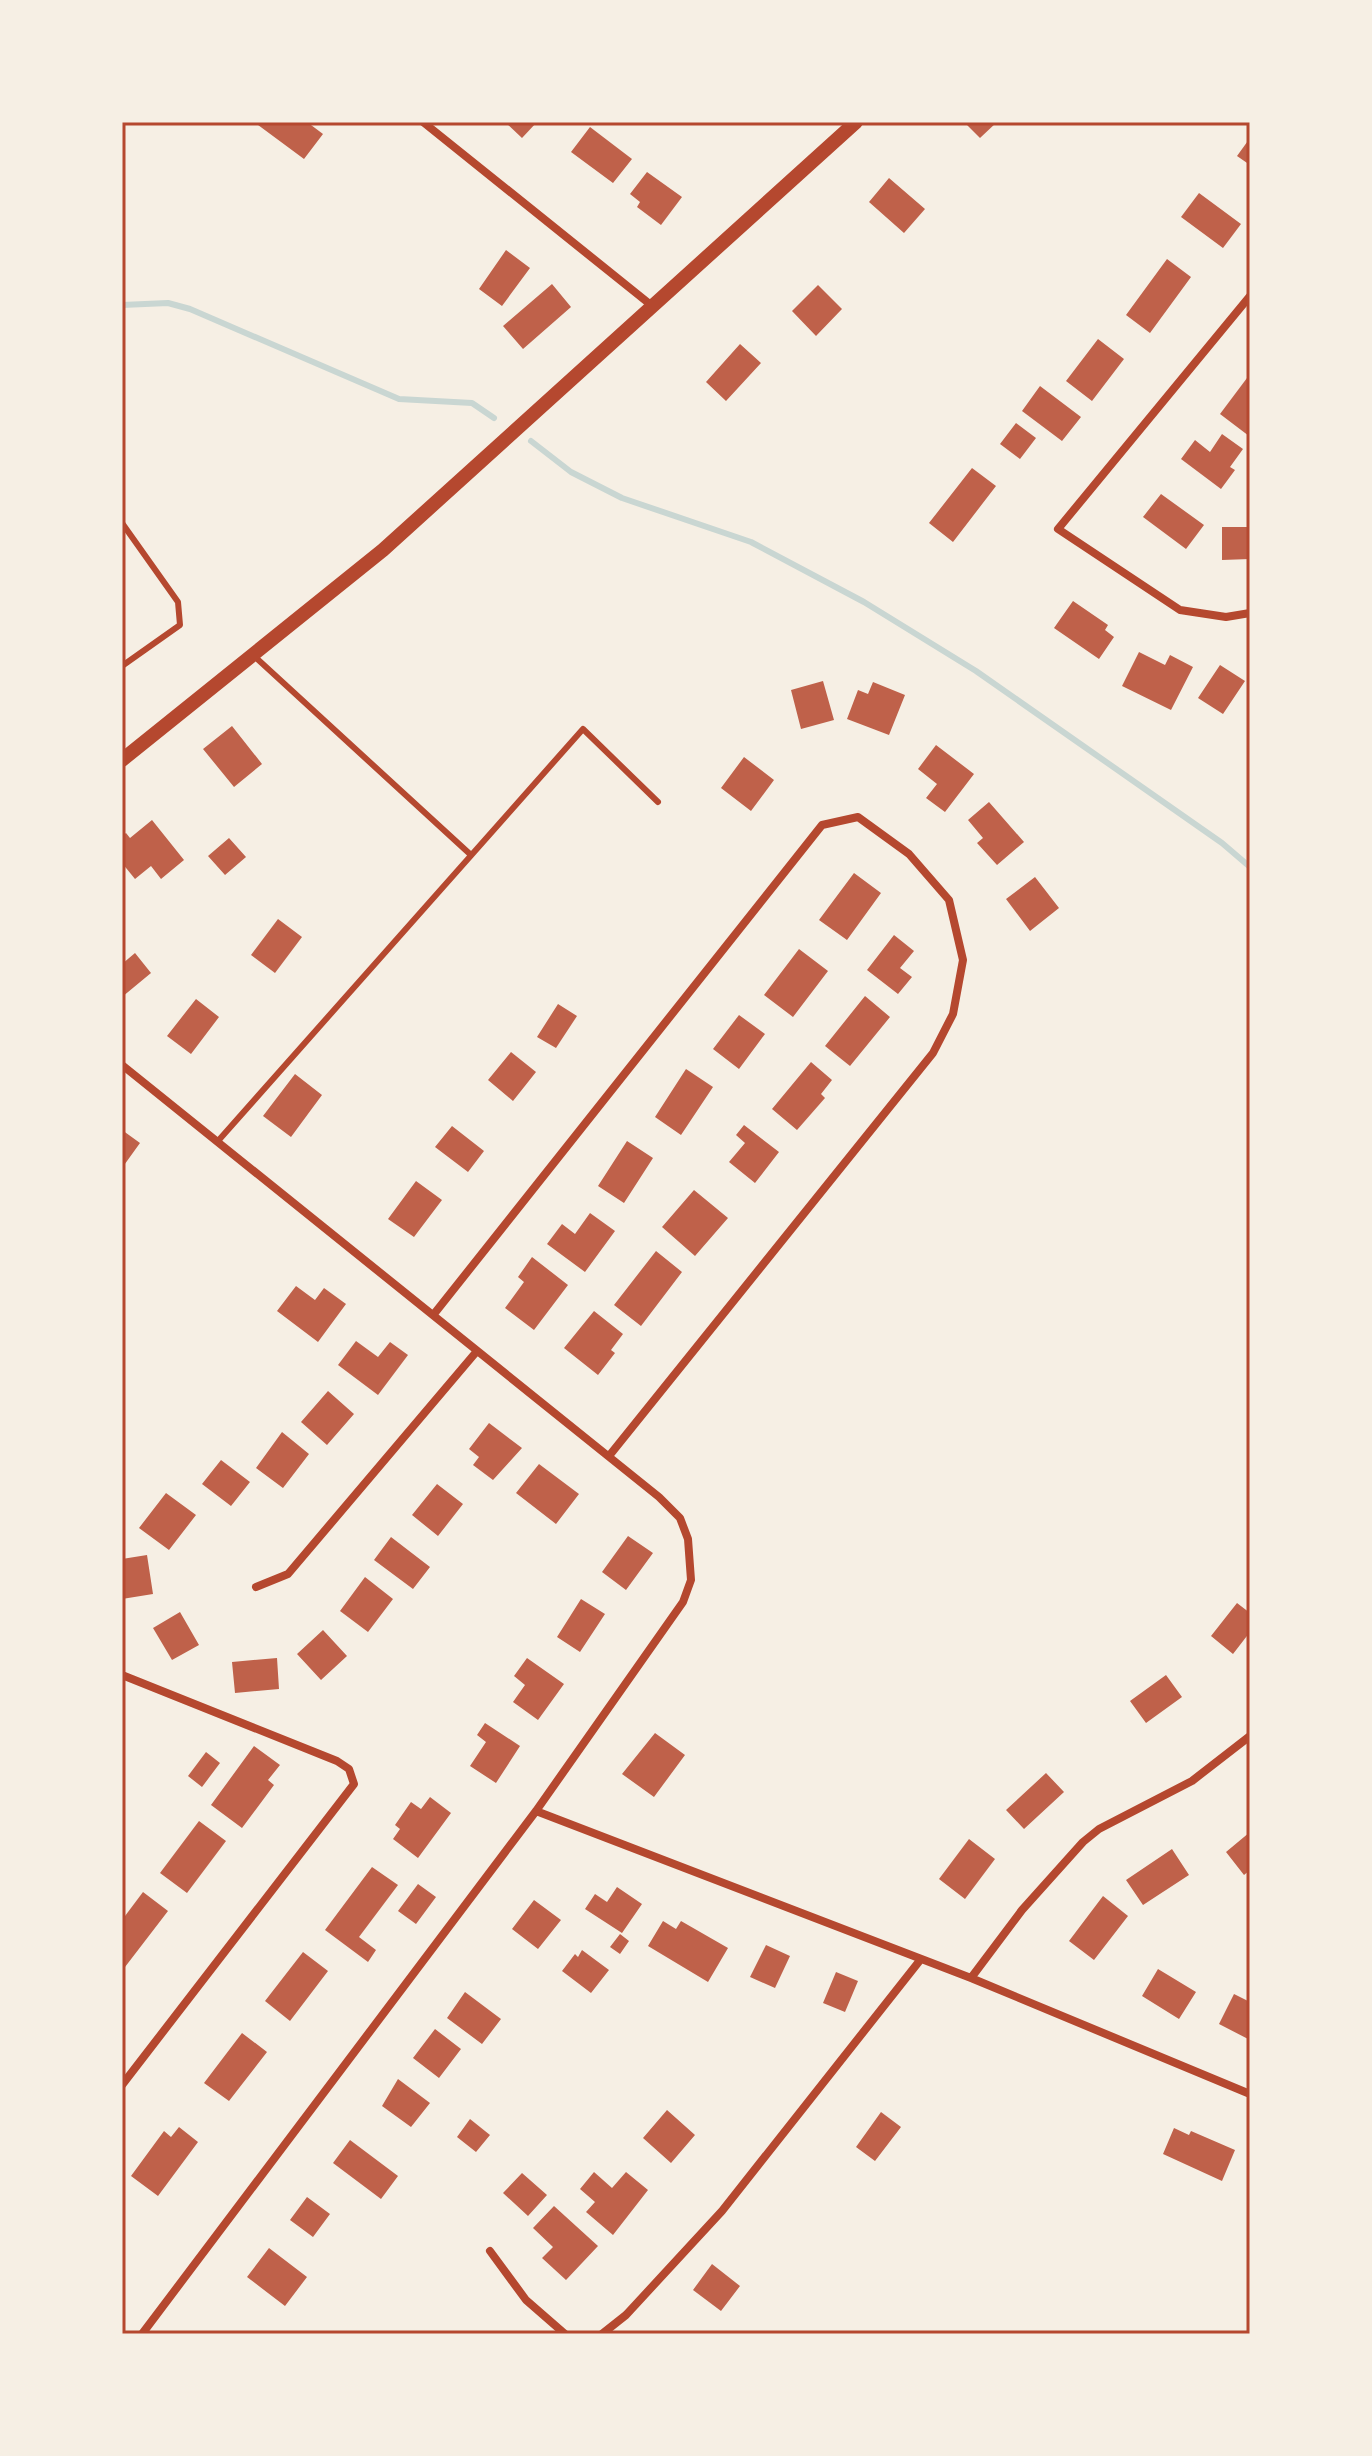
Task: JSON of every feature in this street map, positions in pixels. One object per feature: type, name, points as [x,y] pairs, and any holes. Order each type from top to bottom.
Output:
[{"type":"street","points":[[423,122],[651,305]]},
{"type":"street","points":[[122,760],[383,550],[856,122]]},
{"type":"street","points":[[1250,296],[1058,529],[1180,610],[1226,617],[1250,613]]},
{"type":"street","points":[[434,1314],[822,825],[858,817],[909,854],[949,900],[963,960],[953,1014],[933,1053],[609,1456]]},
{"type":"street","points":[[122,1065],[609,1456],[680,1518],[692,1561],[691,1580],[683,1602],[645,1660],[536,1811],[142,2334]]},
{"type":"street","points":[[256,1587],[288,1574],[477,1351]]},
{"type":"street","points":[[122,1675],[337,1761],[349,1769],[354,1784],[122,2085]]},
{"type":"street","points":[[971,1978],[1022,1910],[1083,1842],[1099,1829],[1192,1781],[1250,1736]]},
{"type":"street","points":[[536,1811],[971,1978],[1250,2094]]},
{"type":"street","points":[[602,2334],[626,2315],[722,2211],[921,1959]]},
{"type":"street","points":[[490,2251],[526,2300],[565,2334]]},
{"type":"lane","points":[[122,523],[178,602],[180,625],[122,666]]},
{"type":"lane","points":[[254,656],[471,855]]},
{"type":"lane","points":[[218,1141],[583,729],[658,802]]},
{"type":"building","points":[[254,122],[307,122],[323,134],[304,159]]},
{"type":"building","points":[[505,122],[537,122],[522,138]]},
{"type":"building","points":[[964,122],[997,122],[980,138]]},
{"type":"building","points":[[590,127],[632,159],[613,183],[571,152]]},
{"type":"building","points":[[1250,138],[1250,165],[1237,156]]},
{"type":"building","points":[[647,172],[682,197],[661,225],[637,207],[640,202],[630,194]]},
{"type":"building","points":[[889,178],[925,209],[904,233],[869,202]]},
{"type":"building","points":[[1199,193],[1241,224],[1223,248],[1181,217]]},
{"type":"building","points":[[506,250],[530,268],[502,306],[479,289]]},
{"type":"building","points":[[1167,259],[1191,277],[1150,333],[1126,315]]},
{"type":"building","points":[[552,284],[571,307],[523,349],[503,326]]},
{"type":"building","points":[[818,285],[842,309],[816,336],[792,311]]},
{"type":"building","points":[[1098,339],[1124,359],[1092,401],[1066,381]]},
{"type":"building","points":[[740,344],[761,363],[726,401],[706,382]]},
{"type":"building","points":[[1250,374],[1250,434],[1249,436],[1220,414]]},
{"type":"building","points":[[1040,386],[1081,417],[1062,441],[1022,411]]},
{"type":"building","points":[[1016,423],[1036,438],[1020,459],[1000,444]]},
{"type":"building","points":[[1222,434],[1243,449],[1230,467],[1235,470],[1221,489],[1181,459],[1195,440],[1210,452]]},
{"type":"building","points":[[972,468],[996,486],[953,542],[929,523]]},
{"type":"building","points":[[1161,494],[1204,525],[1186,549],[1143,517]]},
{"type":"building","points":[[1222,527],[1250,527],[1250,559],[1222,560]]},
{"type":"building","points":[[1073,601],[1108,625],[1105,630],[1114,637],[1099,659],[1054,628]]},
{"type":"building","points":[[1139,652],[1165,665],[1170,655],[1193,667],[1171,710],[1122,686]]},
{"type":"building","points":[[1220,665],[1245,681],[1223,714],[1198,698]]},
{"type":"building","points":[[823,681],[834,720],[801,729],[791,690]]},
{"type":"building","points":[[873,682],[905,695],[889,735],[847,719],[858,690],[868,694]]},
{"type":"building","points":[[232,726],[262,764],[234,787],[203,749]]},
{"type":"building","points":[[936,745],[974,774],[945,812],[926,798],[937,784],[918,769]]},
{"type":"building","points":[[744,757],[774,780],[751,811],[721,788]]},
{"type":"building","points":[[989,802],[1024,842],[997,865],[977,843],[983,838],[968,820]]},
{"type":"building","points":[[152,820],[184,860],[161,879],[151,866],[135,879],[122,863],[122,836],[126,833],[130,838]]},
{"type":"building","points":[[229,838],[246,857],[225,875],[208,856]]},
{"type":"building","points":[[854,873],[881,893],[847,940],[819,920]]},
{"type":"building","points":[[1035,877],[1059,908],[1030,931],[1006,899]]},
{"type":"building","points":[[278,919],[302,937],[275,973],[251,955]]},
{"type":"building","points":[[894,935],[914,951],[900,968],[912,977],[898,994],[867,970]]},
{"type":"building","points":[[799,949],[828,971],[793,1017],[764,995]]},
{"type":"building","points":[[135,953],[151,973],[122,997],[122,964]]},
{"type":"building","points":[[865,996],[890,1017],[850,1066],[825,1046]]},
{"type":"building","points":[[196,999],[219,1017],[191,1054],[167,1036]]},
{"type":"building","points":[[558,1004],[577,1016],[556,1048],[537,1037]]},
{"type":"building","points":[[739,1015],[765,1034],[739,1069],[713,1049]]},
{"type":"building","points":[[511,1052],[536,1072],[513,1101],[488,1080]]},
{"type":"building","points":[[811,1062],[832,1080],[821,1094],[825,1098],[797,1130],[772,1109]]},
{"type":"building","points":[[686,1069],[713,1087],[681,1135],[655,1117]]},
{"type":"building","points":[[295,1074],[322,1095],[291,1137],[263,1116]]},
{"type":"building","points":[[744,1125],[779,1152],[755,1183],[729,1162],[745,1143],[736,1135]]},
{"type":"building","points":[[452,1126],[484,1151],[468,1172],[435,1147]]},
{"type":"building","points":[[122,1130],[140,1143],[122,1168]]},
{"type":"building","points":[[627,1141],[653,1158],[624,1203],[598,1186]]},
{"type":"building","points":[[416,1181],[442,1200],[414,1237],[388,1219]]},
{"type":"building","points":[[694,1190],[728,1218],[695,1256],[662,1227]]},
{"type":"building","points":[[590,1213],[615,1231],[585,1272],[547,1244],[562,1224],[575,1234]]},
{"type":"building","points":[[656,1251],[682,1272],[641,1326],[614,1305]]},
{"type":"building","points":[[532,1257],[568,1285],[534,1330],[505,1308],[524,1282],[518,1277]]},
{"type":"building","points":[[296,1286],[315,1300],[324,1288],[346,1304],[318,1342],[277,1311]]},
{"type":"building","points":[[594,1311],[623,1334],[611,1350],[615,1353],[598,1375],[564,1348]]},
{"type":"building","points":[[356,1341],[378,1357],[390,1342],[408,1355],[378,1395],[338,1365]]},
{"type":"building","points":[[328,1391],[354,1414],[327,1445],[301,1422]]},
{"type":"building","points":[[489,1423],[522,1448],[493,1480],[473,1465],[479,1457],[469,1449]]},
{"type":"building","points":[[282,1432],[309,1454],[283,1488],[256,1468]]},
{"type":"building","points":[[221,1460],[250,1482],[231,1506],[202,1484]]},
{"type":"building","points":[[539,1464],[579,1494],[556,1524],[516,1493]]},
{"type":"building","points":[[437,1484],[463,1504],[438,1536],[412,1515]]},
{"type":"building","points":[[166,1493],[196,1515],[169,1550],[139,1528]]},
{"type":"building","points":[[628,1536],[653,1553],[626,1590],[602,1572]]},
{"type":"building","points":[[391,1537],[430,1567],[413,1589],[374,1560]]},
{"type":"building","points":[[147,1555],[153,1594],[122,1599],[122,1559]]},
{"type":"building","points":[[365,1577],[393,1599],[368,1632],[340,1611]]},
{"type":"building","points":[[581,1599],[605,1614],[580,1652],[557,1637]]},
{"type":"building","points":[[1237,1603],[1250,1613],[1250,1632],[1233,1654],[1211,1636]]},
{"type":"building","points":[[180,1612],[199,1645],[172,1660],[153,1628]]},
{"type":"building","points":[[323,1630],[347,1656],[321,1680],[297,1654]]},
{"type":"building","points":[[277,1658],[279,1689],[235,1693],[232,1662]]},
{"type":"building","points":[[527,1658],[564,1684],[538,1720],[513,1702],[525,1685],[514,1676]]},
{"type":"building","points":[[1166,1675],[1182,1697],[1146,1723],[1130,1701]]},
{"type":"building","points":[[485,1723],[520,1746],[496,1783],[470,1766],[486,1742],[477,1735]]},
{"type":"building","points":[[655,1733],[685,1755],[654,1797],[622,1774]]},
{"type":"building","points":[[254,1746],[280,1765],[268,1780],[274,1785],[242,1828],[211,1805]]},
{"type":"building","points":[[206,1752],[220,1763],[202,1787],[188,1776]]},
{"type":"building","points":[[1046,1773],[1064,1792],[1024,1829],[1006,1810]]},
{"type":"building","points":[[430,1797],[451,1813],[418,1858],[393,1839],[400,1829],[395,1825],[411,1802],[421,1809]]},
{"type":"building","points":[[199,1821],[226,1841],[187,1893],[160,1873]]},
{"type":"building","points":[[1250,1832],[1250,1870],[1244,1875],[1226,1852]]},
{"type":"building","points":[[969,1839],[995,1859],[965,1899],[939,1879]]},
{"type":"building","points":[[1172,1849],[1189,1875],[1143,1905],[1126,1880]]},
{"type":"building","points":[[372,1867],[398,1885],[359,1937],[376,1950],[368,1962],[325,1930]]},
{"type":"building","points":[[418,1884],[436,1897],[416,1924],[398,1911]]},
{"type":"building","points":[[617,1887],[642,1904],[622,1933],[585,1909],[595,1894],[607,1902]]},
{"type":"building","points":[[143,1892],[168,1911],[125,1967],[122,1964],[122,1920]]},
{"type":"building","points":[[1103,1896],[1128,1916],[1094,1960],[1069,1941]]},
{"type":"building","points":[[534,1900],[561,1920],[538,1949],[512,1929]]},
{"type":"building","points":[[663,1921],[676,1929],[681,1921],[728,1948],[708,1982],[648,1946]]},
{"type":"building","points":[[620,1934],[629,1941],[620,1954],[610,1947]]},
{"type":"building","points":[[766,1945],[790,1956],[775,1988],[750,1977]]},
{"type":"building","points":[[582,1950],[609,1970],[591,1993],[562,1971]]},
{"type":"building","points":[[303,1952],[328,1971],[290,2021],[265,2001]]},
{"type":"building","points":[[1158,1969],[1196,1992],[1179,2019],[1142,1996]]},
{"type":"building","points":[[836,1972],[858,1981],[845,2012],[823,2003]]},
{"type":"building","points":[[465,1992],[501,2019],[482,2044],[447,2018]]},
{"type":"building","points":[[1234,1994],[1250,2002],[1250,2040],[1219,2024]]},
{"type":"building","points":[[435,2029],[461,2049],[439,2078],[413,2058]]},
{"type":"building","points":[[242,2033],[267,2052],[229,2101],[204,2083]]},
{"type":"building","points":[[398,2079],[430,2103],[411,2127],[382,2106]]},
{"type":"building","points":[[667,2110],[695,2135],[671,2163],[643,2138]]},
{"type":"building","points":[[881,2112],[901,2127],[875,2161],[856,2147]]},
{"type":"building","points":[[470,2119],[490,2135],[476,2152],[457,2137]]},
{"type":"building","points":[[179,2127],[198,2142],[158,2196],[131,2176],[164,2131],[171,2137]]},
{"type":"building","points":[[1174,2128],[1189,2135],[1191,2131],[1235,2150],[1222,2181],[1163,2154]]},
{"type":"building","points":[[350,2140],[398,2176],[381,2199],[333,2163]]},
{"type":"building","points":[[594,2172],[612,2188],[626,2172],[648,2190],[613,2235],[586,2212],[595,2202],[580,2189]]},
{"type":"building","points":[[522,2173],[547,2195],[528,2216],[503,2193]]},
{"type":"building","points":[[307,2197],[330,2214],[313,2237],[290,2220]]},
{"type":"building","points":[[554,2206],[598,2246],[566,2280],[542,2258],[553,2247],[533,2228]]},
{"type":"building","points":[[269,2248],[307,2277],[285,2306],[247,2277]]},
{"type":"building","points":[[712,2264],[740,2286],[721,2311],[693,2290]]},
{"type":"waterway","points":[[122,305],[168,303],[190,309],[399,399],[472,403],[494,418]]},
{"type":"waterway","points":[[531,441],[571,472],[622,498],[751,542],[864,602],[976,671],[1222,843],[1250,867]]}]
